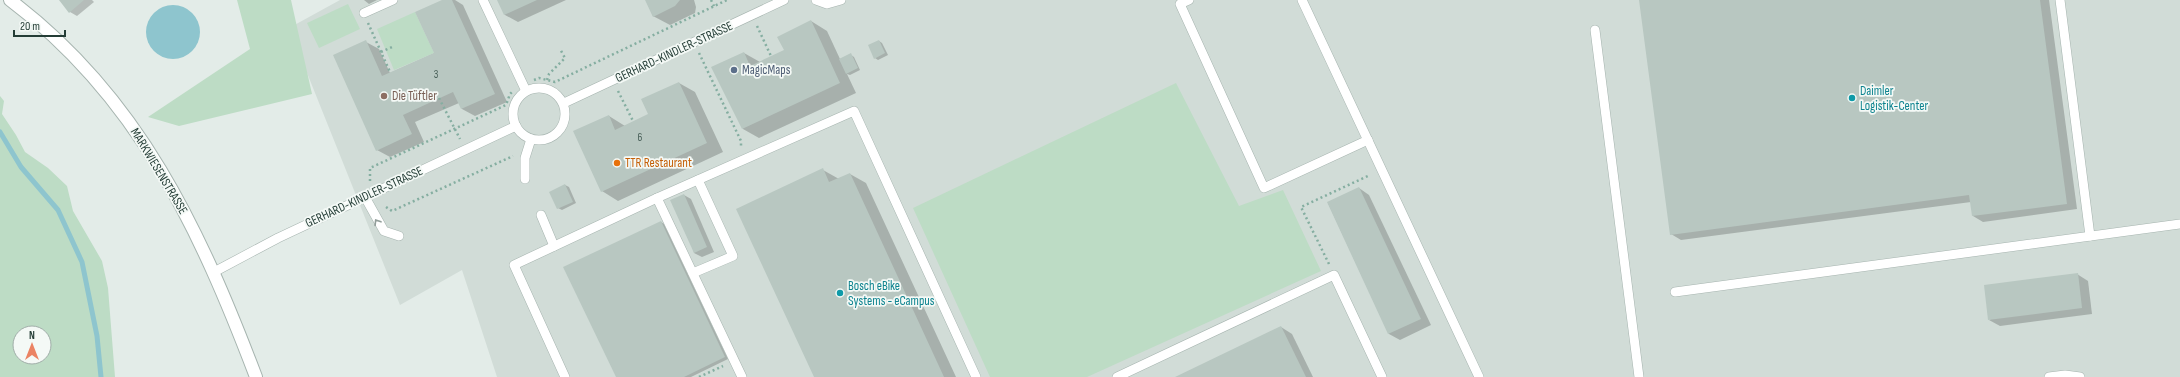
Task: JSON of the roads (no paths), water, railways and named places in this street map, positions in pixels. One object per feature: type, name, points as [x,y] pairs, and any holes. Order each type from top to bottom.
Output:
[{"type":"street","name":"MARKWIESENSTRASSE","points":[[10,0],[42,24],[70,50],[124,115],[172,188],[232,311],[256,377]]},
{"type":"lane","points":[[364,13],[393,0]]},
{"type":"lane","points":[[483,0],[526,91]]},
{"type":"lane","name":"GERHARD-KINDLER-STRASSE","points":[[564,103],[784,0]]},
{"type":"lane","points":[[816,0],[827,4],[841,0]]},
{"type":"lane","points":[[1189,0],[1180,4],[1264,188],[1368,140]]},
{"type":"lane","points":[[1302,0],[1479,377]]},
{"type":"lane","points":[[2060,0],[2090,236]]},
{"type":"lane","points":[[1595,30],[1639,377]]},
{"type":"lane","points":[[541,88],[555,93],[564,103],[565,117],[561,128],[553,136],[543,140],[531,139],[523,134],[516,126],[513,118],[514,107],[518,98],[526,91],[541,88]]},
{"type":"lane","points":[[565,377],[514,265],[657,198],[854,111],[976,377]]},
{"type":"lane","name":"GERHARD-KINDLER-STRASSE","points":[[214,272],[278,238],[516,126]]},
{"type":"lane","points":[[525,179],[525,158],[531,139]]},
{"type":"lane","points":[[694,273],[733,256],[698,180]]},
{"type":"lane","points":[[365,197],[384,231],[399,236]]},
{"type":"lane","points":[[657,198],[694,273],[742,377]]},
{"type":"lane","points":[[541,214],[554,246]]},
{"type":"lane","points":[[1675,292],[2180,224]]},
{"type":"lane","points":[[1117,377],[1334,274],[1382,377]]},
{"type":"lane","points":[[2049,377],[2065,375],[2080,377]]},
{"type":"water","points":[[168,5],[178,5],[192,13],[198,22],[200,32],[198,42],[192,51],[178,59],[168,59],[158,54],[151,47],[146,37],[146,27],[151,17],[158,10]]},
{"type":"waterway","points":[[0,132],[21,167],[58,210],[82,262],[97,336],[101,377]]},
{"type":"place","name":"MagicMaps","points":[[734,70]]},
{"type":"place","name":"Die Tüftler","points":[[384,96]]},
{"type":"place","name":"Daimler Logistik-Center","points":[[1852,98]]},
{"type":"place","name":"TTR Restaurant","points":[[617,163]]},
{"type":"place","name":"Bosch eBike Systems - eCampus","points":[[840,293]]}]
